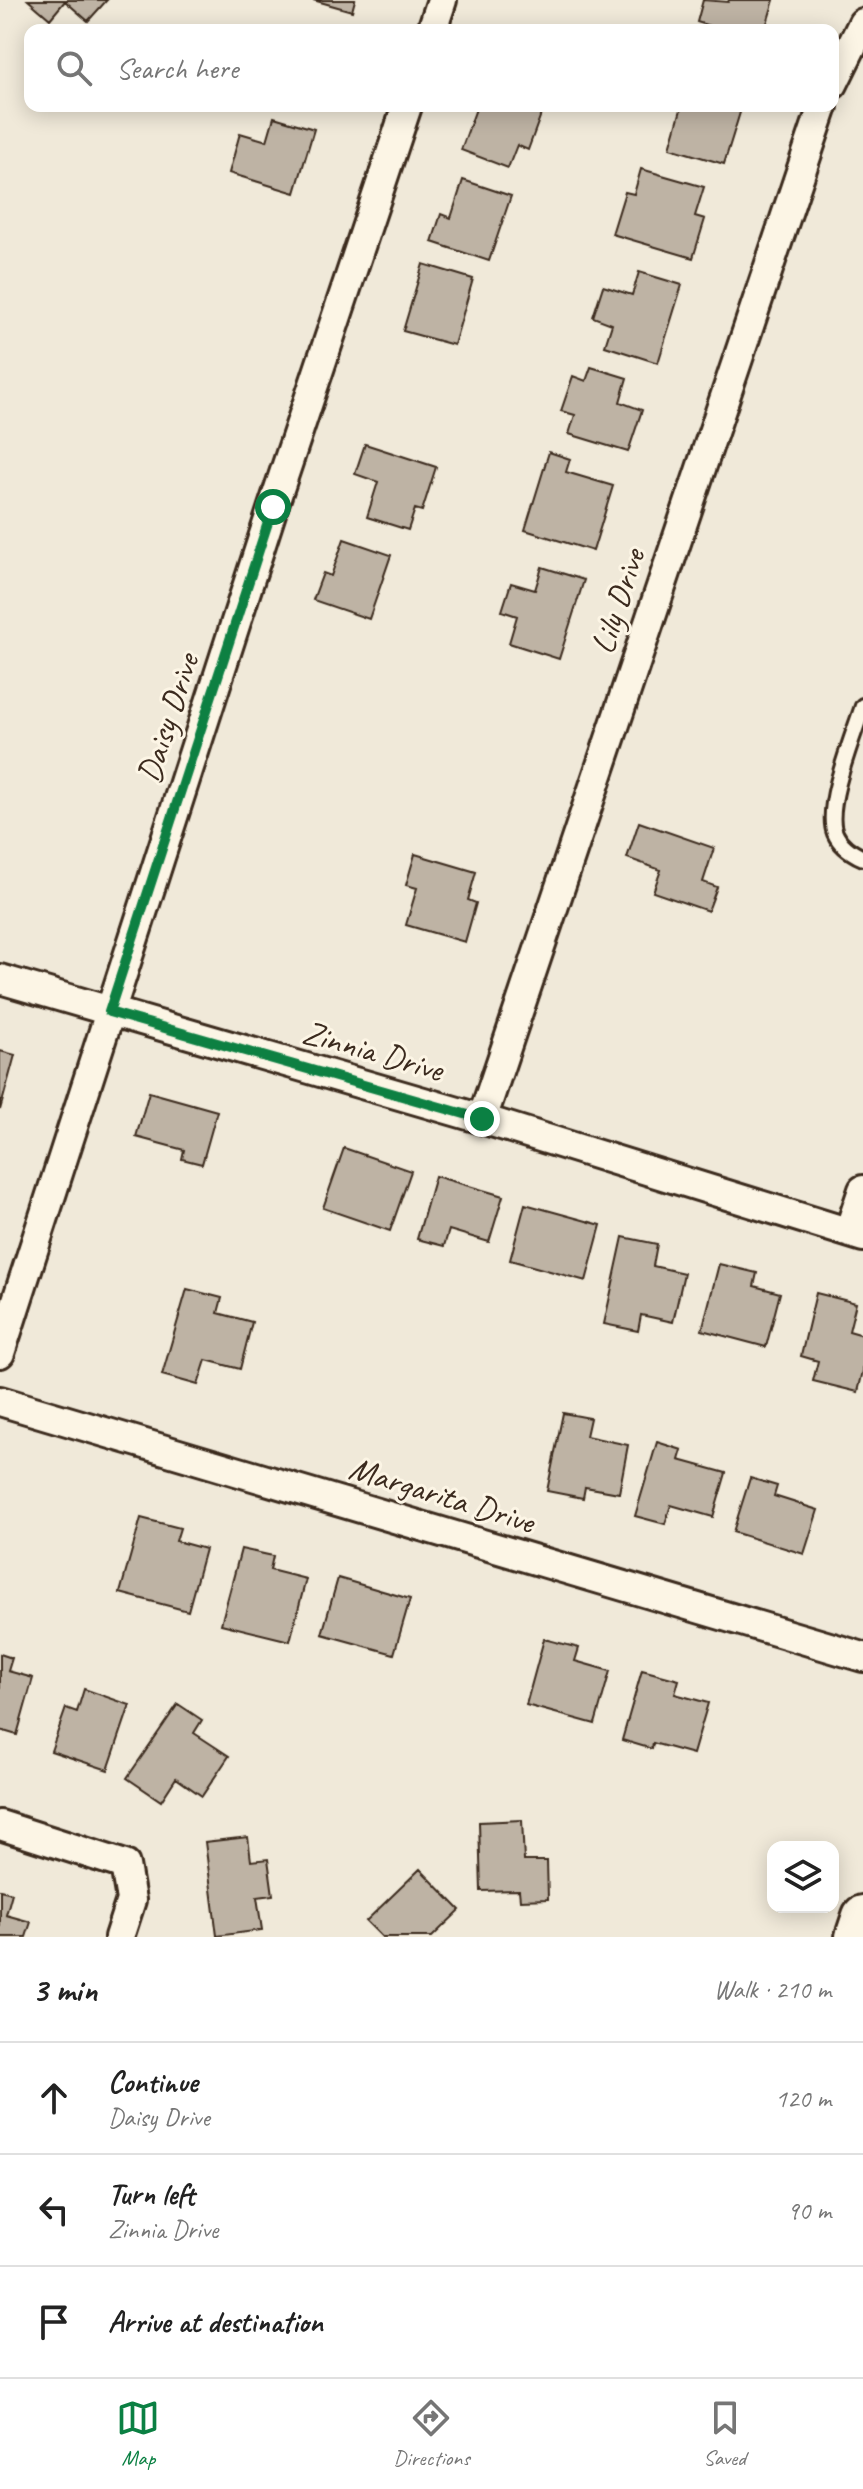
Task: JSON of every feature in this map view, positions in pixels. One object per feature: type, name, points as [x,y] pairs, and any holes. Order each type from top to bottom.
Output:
[{"type":"street","points":[[434,24],[442,0]]},
{"type":"street","points":[[839,72],[863,23]]},
{"type":"street","name":"Daisy Drive","points":[[0,1353],[405,112]]},
{"type":"street","name":"Lily Drive","points":[[482,1119],[820,112]]},
{"type":"street","name":"Zinnia Drive","points":[[0,979],[482,1119],[856,1234]]},
{"type":"street","points":[[856,1234],[863,1190]]},
{"type":"street","name":"Margarita Drive","points":[[0,1401],[863,1657]]},
{"type":"street","points":[[0,1825],[125,1865],[131,1900],[119,1937]]},
{"type":"street","points":[[856,1937],[863,1916]]},
{"type":"lane","points":[[863,706],[833,802],[832,819],[835,834],[842,844],[863,858]]},
{"type":"building","points":[[28,0],[107,0],[88,21],[65,1],[50,19]]},
{"type":"building","points":[[313,0],[355,0],[352,11]]},
{"type":"building","points":[[703,0],[774,0],[767,24],[697,22]]},
{"type":"building","points":[[475,112],[542,112],[528,150],[517,145],[508,168],[461,150]]},
{"type":"building","points":[[680,112],[740,112],[724,164],[670,148]]},
{"type":"building","points":[[274,117],[314,129],[295,193],[229,173],[240,133],[267,141]]},
{"type":"building","points":[[641,169],[704,187],[695,216],[705,219],[693,258],[612,234],[625,192],[634,194]]},
{"type":"building","points":[[463,180],[511,196],[489,261],[432,242],[441,214],[451,218]]},
{"type":"building","points":[[423,264],[473,279],[454,345],[403,331]]},
{"type":"building","points":[[639,272],[682,285],[658,363],[605,346],[612,324],[593,317],[603,286],[632,295]]},
{"type":"building","points":[[591,367],[627,378],[620,402],[642,410],[628,452],[569,434],[575,415],[561,411],[573,376],[586,381]]},
{"type":"building","points":[[365,444],[436,467],[422,511],[415,509],[408,530],[367,517],[378,482],[355,474]]},
{"type":"building","points":[[549,452],[570,459],[566,472],[613,486],[593,551],[525,530]]},
{"type":"building","points":[[344,539],[391,555],[369,619],[313,600],[323,573],[331,576]]},
{"type":"building","points":[[542,567],[584,580],[559,659],[509,643],[517,616],[502,611],[511,583],[535,590]]},
{"type":"building","points":[[639,822],[714,848],[703,882],[717,887],[708,911],[653,892],[661,870],[627,858]]},
{"type":"building","points":[[415,854],[476,872],[468,900],[476,903],[465,942],[406,925],[417,888],[406,885]]},
{"type":"building","points":[[0,1051],[15,1055],[0,1110]]},
{"type":"building","points":[[149,1092],[217,1111],[202,1164],[182,1159],[184,1150],[136,1137]]},
{"type":"building","points":[[344,1148],[411,1171],[390,1231],[323,1208]]},
{"type":"building","points":[[435,1176],[503,1196],[489,1242],[449,1230],[444,1246],[417,1239]]},
{"type":"building","points":[[525,1204],[601,1225],[586,1281],[510,1260]]},
{"type":"building","points":[[623,1237],[657,1244],[653,1266],[684,1273],[673,1322],[641,1315],[638,1331],[604,1324]]},
{"type":"building","points":[[719,1264],[757,1273],[754,1286],[780,1293],[766,1347],[702,1330]]},
{"type":"building","points":[[187,1289],[222,1298],[218,1313],[252,1322],[240,1369],[206,1360],[198,1385],[162,1375]]},
{"type":"building","points":[[816,1293],[856,1303],[849,1331],[863,1335],[863,1371],[858,1392],[813,1381],[818,1361],[801,1356]]},
{"type":"building","points":[[563,1413],[590,1418],[586,1436],[628,1445],[619,1493],[585,1487],[583,1498],[547,1491]]},
{"type":"building","points":[[657,1442],[682,1450],[679,1460],[726,1473],[713,1517],[671,1505],[665,1524],[635,1516]]},
{"type":"building","points":[[750,1478],[777,1486],[774,1496],[818,1510],[804,1554],[733,1532]]},
{"type":"building","points":[[141,1518],[180,1528],[176,1541],[205,1549],[188,1611],[120,1593]]},
{"type":"building","points":[[241,1549],[273,1556],[270,1570],[306,1579],[290,1641],[221,1624]]},
{"type":"building","points":[[338,1578],[410,1599],[394,1654],[322,1634]]},
{"type":"building","points":[[544,1639],[579,1648],[575,1661],[610,1671],[595,1724],[526,1705]]},
{"type":"building","points":[[0,1654],[12,1658],[8,1671],[33,1678],[17,1735],[0,1730]]},
{"type":"building","points":[[642,1670],[679,1680],[675,1694],[708,1703],[693,1754],[653,1743],[652,1749],[622,1740]]},
{"type":"building","points":[[84,1689],[130,1705],[108,1770],[51,1751],[66,1708],[77,1712]]},
{"type":"building","points":[[178,1704],[202,1720],[194,1733],[229,1756],[202,1796],[176,1778],[161,1801],[127,1778]]},
{"type":"building","points":[[522,1820],[524,1861],[547,1861],[548,1899],[520,1900],[519,1890],[481,1891],[479,1822]]},
{"type":"building","points":[[248,1837],[251,1861],[268,1859],[273,1895],[257,1897],[262,1930],[217,1936],[205,1842]]},
{"type":"building","points":[[420,1869],[460,1910],[432,1937],[382,1937],[366,1921]]},
{"type":"building","points":[[0,1890],[12,1893],[6,1915],[31,1922],[26,1937],[0,1937]]},
{"type":"route","points":[[273,507],[109,1012],[482,1119]]}]
